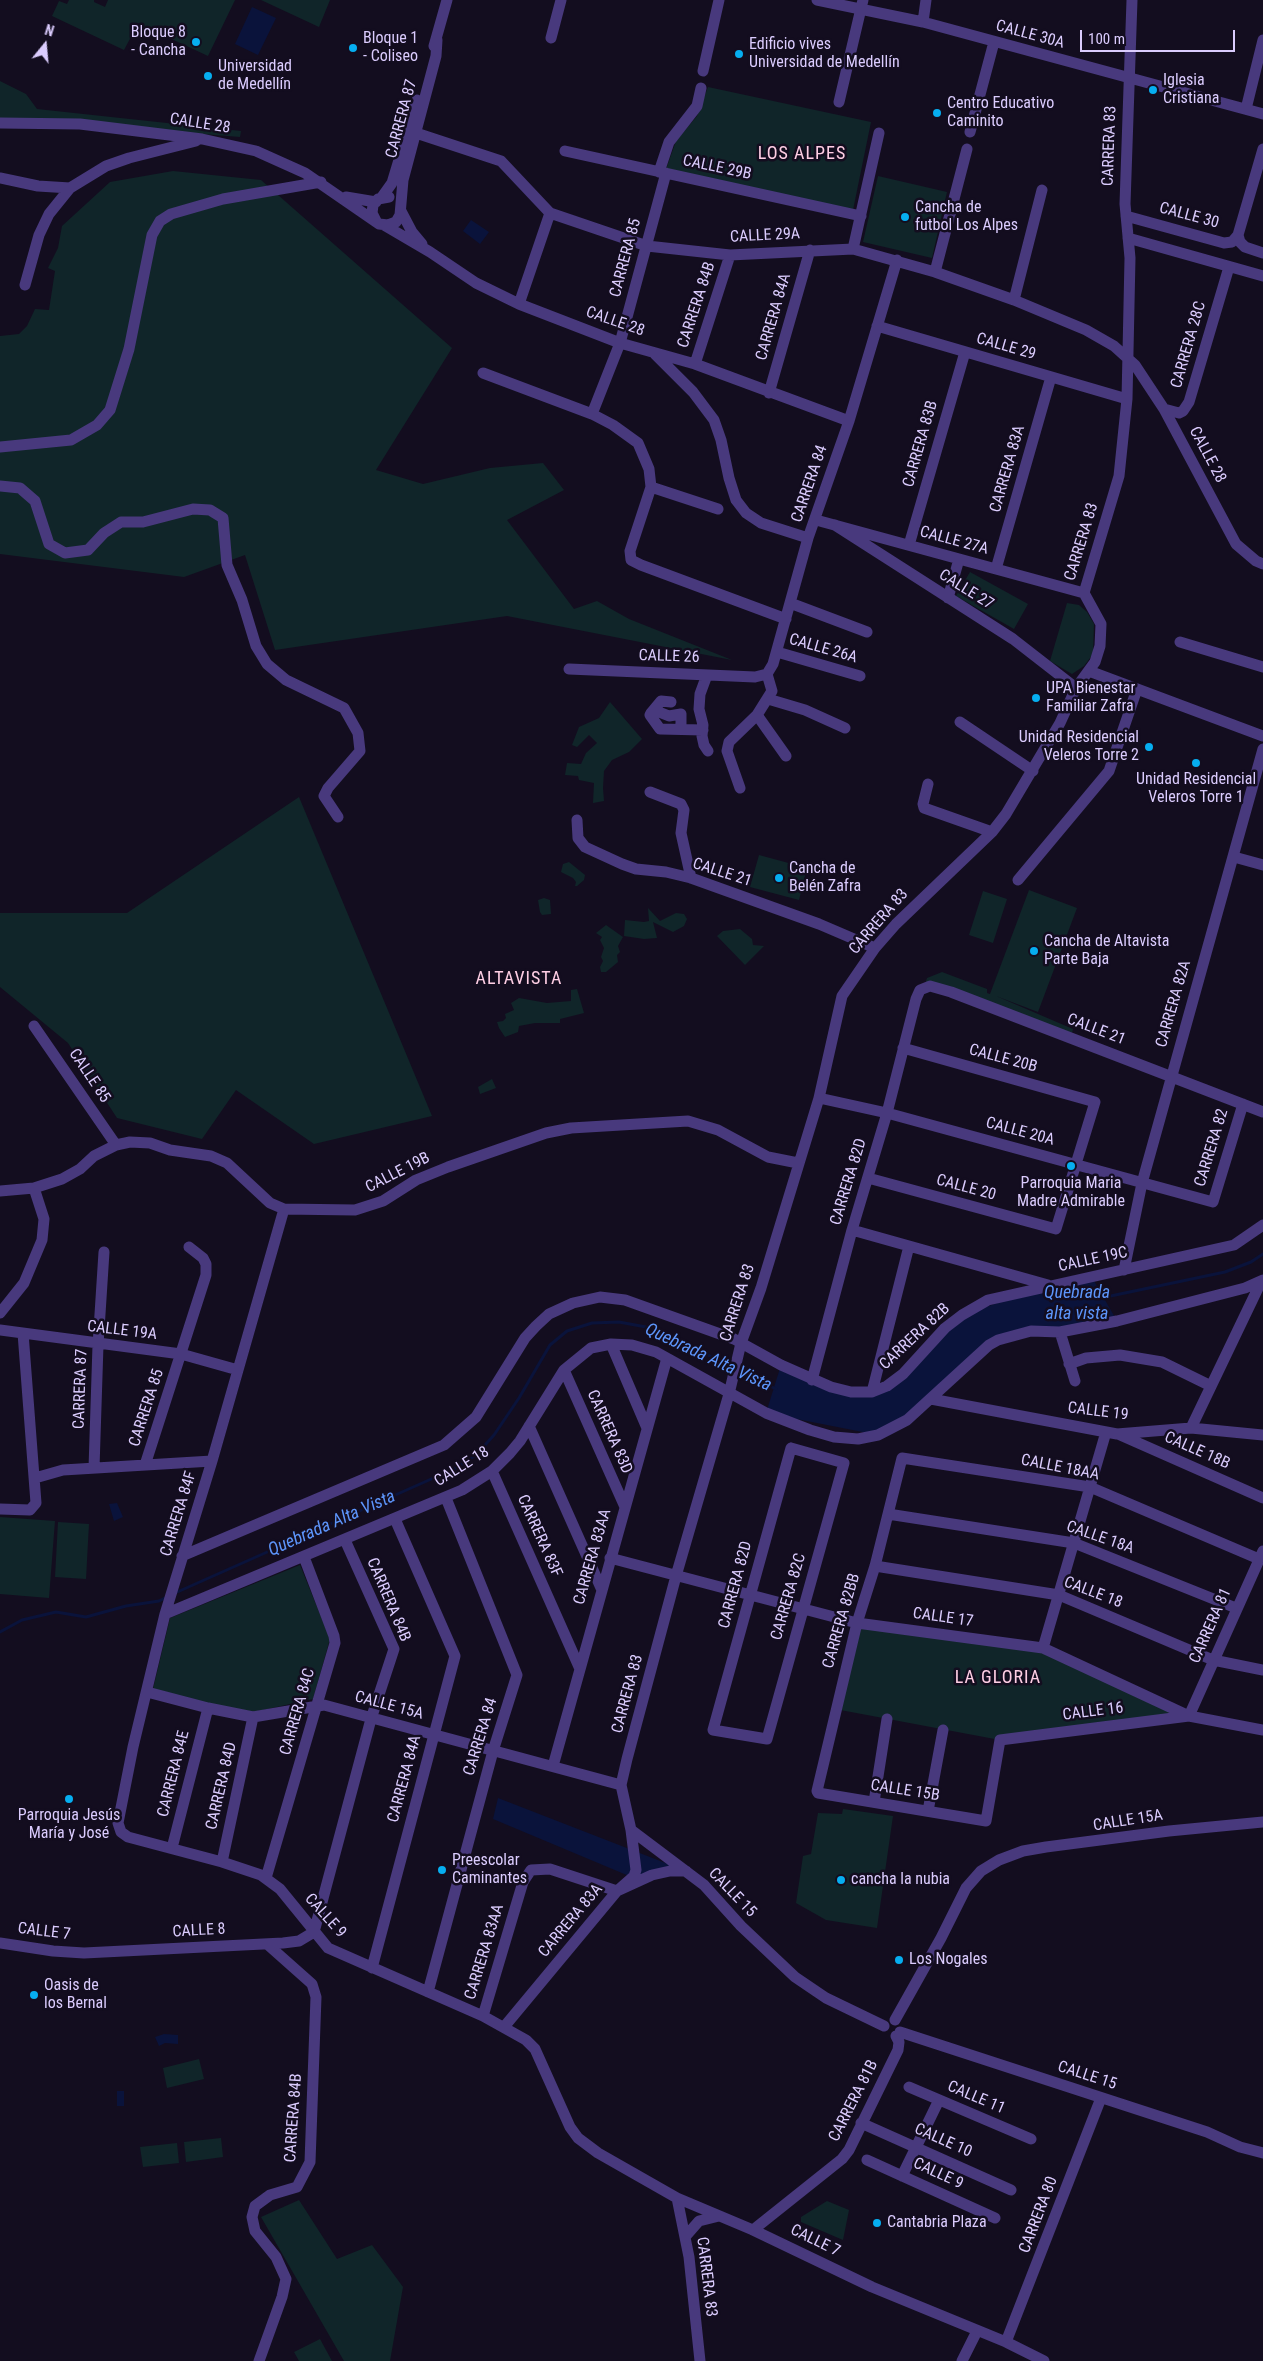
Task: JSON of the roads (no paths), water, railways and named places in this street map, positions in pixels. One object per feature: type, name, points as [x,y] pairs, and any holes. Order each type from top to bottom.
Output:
[{"type":"street","name":"CARRERA 87","points":[[379,200],[392,182],[447,0]]},
{"type":"street","points":[[551,38],[560,0]]},
{"type":"street","points":[[702,71],[718,0]]},
{"type":"street","name":"CALLE 30A","points":[[817,0],[862,4],[994,42],[1263,114]]},
{"type":"street","points":[[923,22],[926,0]]},
{"type":"street","name":"CARRERA 83","points":[[617,1891],[634,1876],[636,1870],[631,1830],[621,1785],[676,1576],[729,1394],[741,1343],[761,1288],[819,1098],[842,996],[875,948],[896,924],[948,872],[992,832],[1033,771],[1060,723],[1076,688],[1095,662],[1100,646],[1101,624],[1084,594],[1119,476],[1127,399],[1130,258],[1126,216],[1132,0]]},
{"type":"street","points":[[839,102],[862,4]]},
{"type":"street","name":"CARRERA 87","points":[[400,209],[403,180],[436,56],[436,40]]},
{"type":"street","points":[[1246,109],[1263,40]]},
{"type":"street","points":[[970,132],[994,42]]},
{"type":"street","name":"CARRERA 85","points":[[592,414],[620,343],[647,246],[669,142],[697,106],[701,88]]},
{"type":"street","name":"CALLE 28","points":[[0,123],[80,124],[202,139],[256,151],[320,182],[380,223],[430,252],[476,284],[519,304],[620,343],[695,364],[769,393],[849,421]]},
{"type":"street","name":"CALLE 29A","points":[[416,133],[501,160],[550,214],[647,246],[730,255],[853,248],[935,272],[1014,300],[1086,330],[1127,356]]},
{"type":"street","points":[[853,248],[879,133]]},
{"type":"street","points":[[26,285],[39,235],[50,214],[70,188],[106,166],[202,139]]},
{"type":"street","points":[[1238,235],[1263,148]]},
{"type":"street","points":[[935,272],[967,149]]},
{"type":"street","name":"CALLE 29B","points":[[565,151],[861,216]]},
{"type":"street","points":[[0,178],[38,186],[70,188]]},
{"type":"street","points":[[0,447],[71,440],[97,425],[110,410],[129,349],[152,235],[160,221],[171,214],[223,199],[320,182]]},
{"type":"street","points":[[1014,300],[1042,190]]},
{"type":"street","points":[[337,194],[355,199],[394,200],[412,232],[430,252]]},
{"type":"street","points":[[379,200],[372,213],[380,223],[396,222],[400,209]]},
{"type":"street","points":[[519,304],[550,214]]},
{"type":"street","name":"CALLE 30","points":[[1126,216],[1224,242],[1232,242],[1238,235]]},
{"type":"street","name":"CALLE 30","points":[[1238,235],[1240,242],[1245,247],[1263,253]]},
{"type":"street","points":[[1128,238],[1263,276]]},
{"type":"street","name":"CARRERA 84A","points":[[769,393],[810,250]]},
{"type":"street","name":"CARRERA 84B","points":[[695,364],[730,255]]},
{"type":"street","name":"CARRERA 84","points":[[768,699],[772,691],[767,674],[786,619],[808,538],[816,520],[849,421],[897,260]]},
{"type":"street","name":"CARRERA 28C","points":[[1164,409],[1179,413],[1183,411],[1189,402],[1229,266]]},
{"type":"street","name":"CALLE 29","points":[[877,326],[1127,399]]},
{"type":"street","points":[[654,352],[693,392],[714,420],[736,500],[746,513],[761,523],[808,538]]},
{"type":"street","name":"CARRERA 83B","points":[[909,545],[965,352]]},
{"type":"street","name":"CALLE 28","points":[[1127,356],[1164,409],[1236,544],[1256,561],[1263,564]]},
{"type":"street","points":[[483,373],[592,414],[613,425],[638,443],[649,469],[651,487],[630,551],[631,560],[786,619]]},
{"type":"street","name":"CARRERA 83A","points":[[996,569],[1050,377]]},
{"type":"street","points":[[0,486],[20,488],[35,501],[49,544],[65,553],[88,550],[104,533],[120,522],[143,522],[193,509],[210,510],[223,518],[227,565],[242,600],[256,646],[267,664],[286,680],[344,708],[358,733],[360,751],[328,788],[324,796],[338,817]]},
{"type":"street","points":[[651,487],[718,509]]},
{"type":"street","name":"CALLE 27A","points":[[816,520],[1084,594]]},
{"type":"street","name":"CALLE 27","points":[[835,525],[1013,639],[1076,688]]},
{"type":"street","points":[[948,598],[958,559]]},
{"type":"street","points":[[790,603],[867,632]]},
{"type":"street","points":[[1180,642],[1263,667]]},
{"type":"street","name":"CALLE 26A","points":[[776,652],[860,676]]},
{"type":"street","name":"CALLE 26","points":[[569,670],[755,677],[767,674]]},
{"type":"street","points":[[1089,671],[1263,736]]},
{"type":"street","points":[[707,675],[700,694],[699,709],[704,745],[708,751]]},
{"type":"street","points":[[1018,880],[1109,771],[1137,689]]},
{"type":"street","points":[[740,788],[727,751],[729,742],[756,715],[768,699],[805,710],[845,728]]},
{"type":"street","points":[[671,702],[663,700],[650,715],[660,729],[703,730]]},
{"type":"street","points":[[654,710],[670,716],[681,714],[676,729]]},
{"type":"street","points":[[756,715],[786,756]]},
{"type":"street","points":[[960,722],[1033,771]]},
{"type":"street","name":"CARRERA 82A","points":[[1124,1270],[1142,1183],[1263,749]]},
{"type":"street","points":[[928,784],[923,804],[924,808],[992,832]]},
{"type":"street","points":[[650,792],[681,804],[684,810],[681,833],[691,878]]},
{"type":"street","name":"CALLE 21","points":[[577,820],[578,838],[585,847],[636,869],[666,872],[691,878],[819,924],[875,948]]},
{"type":"street","points":[[1234,857],[1263,865]]},
{"type":"street","name":"CALLE 21","points":[[918,993],[930,986],[951,992],[1263,1112]]},
{"type":"street","name":"CARRERA 82D","points":[[812,1380],[852,1230],[887,1113],[918,993]]},
{"type":"street","name":"CALLE 85","points":[[34,1026],[116,1145]]},
{"type":"street","name":"CALLE 20B","points":[[903,1048],[1095,1102],[1076,1164]]},
{"type":"street","name":"CALLE 20A","points":[[819,1098],[887,1113],[1213,1202]]},
{"type":"street","name":"CARRERA 82","points":[[1213,1202],[1243,1104]]},
{"type":"street","name":"CALLE 19B","points":[[0,1191],[34,1188],[62,1179],[80,1169],[94,1156],[116,1145],[130,1142],[150,1143],[170,1150],[211,1156],[227,1163],[270,1203],[284,1209],[333,1211],[369,1207],[390,1197],[416,1180],[448,1166],[546,1133],[571,1128],[688,1121],[718,1130],[768,1157],[798,1163]]},
{"type":"street","name":"CALLE 20","points":[[868,1178],[1056,1229],[1076,1164]]},
{"type":"street","points":[[0,1313],[24,1282],[42,1240],[44,1219],[34,1188]]},
{"type":"street","name":"CARRERA 84F","points":[[120,1832],[118,1823],[133,1747],[165,1614],[212,1460],[284,1209]]},
{"type":"street","name":"CALLE 19C","points":[[852,1230],[1050,1285],[1234,1245],[1263,1225]]},
{"type":"street","points":[[741,1343],[812,1380],[852,1392],[872,1392],[909,1246]]},
{"type":"street","name":"CARRERA 85","points":[[145,1465],[206,1275],[206,1264],[203,1258],[189,1247]]},
{"type":"street","name":"CARRERA 87","points":[[94,1468],[98,1345],[104,1252]]},
{"type":"street","points":[[729,1394],[766,1413],[834,1437],[858,1439],[878,1435],[907,1420],[989,1344],[998,1340],[1031,1330],[1060,1332],[1117,1321],[1245,1288],[1262,1281]]},
{"type":"street","points":[[1190,1428],[1262,1281]]},
{"type":"street","name":"CARRERA 82B","points":[[872,1392],[887,1386],[903,1374],[945,1328],[974,1307],[988,1300],[1050,1285]]},
{"type":"street","name":"CALLE 18","points":[[182,1556],[444,1446],[469,1426],[480,1413],[525,1338],[549,1314],[558,1308],[589,1298],[613,1297],[692,1323],[741,1343]]},
{"type":"street","name":"CALLE 19A","points":[[0,1330],[98,1345],[181,1354],[238,1370]]},
{"type":"street","points":[[1060,1332],[1075,1381]]},
{"type":"street","points":[[0,1509],[30,1510],[35,1507],[36,1500],[22,1334]]},
{"type":"street","points":[[611,1344],[647,1428]]},
{"type":"street","name":"CALLE 18","points":[[165,1614],[446,1498],[492,1471],[520,1440],[564,1370],[591,1348],[611,1344],[632,1345],[667,1358],[729,1394]]},
{"type":"street","points":[[1069,1364],[1086,1358],[1120,1355],[1162,1362],[1211,1386]]},
{"type":"street","name":"CARRERA 83AA","points":[[553,1766],[601,1588],[667,1358]]},
{"type":"street","name":"CARRERA 83D","points":[[564,1370],[624,1507]]},
{"type":"street","name":"CALLE 19","points":[[931,1399],[1112,1433],[1190,1428],[1263,1435]]},
{"type":"street","points":[[529,1426],[601,1588]]},
{"type":"street","points":[[1043,1648],[1090,1487],[1112,1433]]},
{"type":"street","name":"CALLE 18B","points":[[1112,1433],[1263,1498]]},
{"type":"street","name":"CARRERA 82D","points":[[767,1739],[713,1730],[750,1594],[791,1448],[844,1463]]},
{"type":"street","name":"CALLE 18AA","points":[[902,1458],[1090,1487],[1261,1555]]},
{"type":"street","name":"CARRERA 82BB","points":[[818,1793],[835,1709],[857,1623],[875,1566],[902,1458]]},
{"type":"street","points":[[35,1478],[63,1470],[212,1460]]},
{"type":"street","name":"CARRERA 82C","points":[[767,1739],[844,1463]]},
{"type":"street","name":"CARRERA 83F","points":[[492,1471],[580,1669]]},
{"type":"street","name":"CARRERA 84","points":[[428,1992],[493,1751],[517,1672],[446,1498]]},
{"type":"street","name":"CALLE 18A","points":[[888,1514],[1074,1542],[1236,1608]]},
{"type":"street","name":"CARRERA 84A","points":[[372,1968],[455,1656],[395,1519]]},
{"type":"street","name":"CARRERA 84B","points":[[314,1932],[371,1719],[394,1650],[345,1540]]},
{"type":"street","name":"CARRERA 81","points":[[1189,1716],[1261,1555]]},
{"type":"street","name":"CARRERA 84C","points":[[266,1878],[335,1643],[304,1557]]},
{"type":"street","name":"CALLE 17","points":[[610,1558],[857,1623],[1043,1648],[1189,1716],[1263,1730]]},
{"type":"street","name":"CALLE 18","points":[[875,1566],[1059,1595],[1214,1660],[1263,1670]]},
{"type":"street","name":"CALLE 15A","points":[[147,1692],[208,1708],[254,1717],[318,1705],[330,1706],[371,1719],[621,1785]]},
{"type":"street","name":"CARRERA 84E","points":[[172,1848],[208,1708]]},
{"type":"street","name":"CALLE 16","points":[[986,1821],[1000,1740],[1189,1716]]},
{"type":"street","name":"CARRERA 84D","points":[[222,1862],[254,1717]]},
{"type":"street","points":[[874,1802],[887,1719]]},
{"type":"street","points":[[928,1811],[943,1730]]},
{"type":"street","name":"CALLE 15B","points":[[818,1793],[986,1821]]},
{"type":"street","name":"CALLE 15A","points":[[890,2024],[942,1938],[969,1884],[981,1871],[999,1860],[1023,1851],[1046,1847],[1169,1831],[1263,1822]]},
{"type":"street","name":"CALLE 15","points":[[631,1830],[704,1885],[741,1926],[795,1978],[826,1998],[890,2024],[888,2035],[898,2034],[1207,2132],[1240,2147],[1263,2153]]},
{"type":"street","name":"CALLE 9","points":[[120,1832],[128,1837],[222,1862],[266,1878],[280,1889],[328,1948],[483,2016],[532,2044],[563,2112],[578,2138]]},
{"type":"street","name":"CARRERA 83AA","points":[[483,2016],[523,1882],[531,1870],[550,1869],[617,1891]]},
{"type":"street","name":"CARRERA 83A","points":[[504,2027],[617,1891],[652,1875],[670,1871],[686,1871]]},
{"type":"street","name":"CALLE 8","points":[[84,1952],[267,1944],[299,1941],[314,1932]]},
{"type":"street","name":"CALLE 7","points":[[0,1942],[53,1951],[84,1952]]},
{"type":"street","name":"CARRERA 84B","points":[[259,2361],[282,2297],[286,2279],[276,2258],[256,2231],[252,2217],[256,2206],[270,2195],[297,2187],[310,2162],[316,1997],[312,1984],[267,1944]]},
{"type":"street","name":"CARRERA 81B","points":[[753,2230],[842,2159],[849,2150],[898,2050],[898,2034]]},
{"type":"street","name":"CALLE 11","points":[[909,2087],[1031,2139]]},
{"type":"street","name":"CARRERA 80","points":[[1006,2342],[1100,2098]]},
{"type":"street","points":[[902,2176],[939,2100]]},
{"type":"street","name":"CALLE 10","points":[[861,2123],[1011,2190]]},
{"type":"street","name":"CALLE 7","points":[[578,2138],[598,2153],[677,2198],[753,2230],[872,2287],[1006,2342],[1044,2361]]},
{"type":"street","name":"CALLE 9","points":[[867,2160],[994,2218]]},
{"type":"street","name":"CARRERA 83","points":[[677,2198],[685,2237],[700,2361]]},
{"type":"street","points":[[685,2237],[699,2221],[719,2216]]},
{"type":"street","points":[[962,2361],[977,2331]]},
{"type":"water","points":[[252,7],[276,18],[258,55],[235,44]]},
{"type":"water","points":[[270,61],[283,66],[280,74],[267,69]]},
{"type":"water","points":[[471,220],[489,232],[480,244],[463,231]]},
{"type":"water","points":[[1151,788],[1166,792],[1163,801],[1149,796]]},
{"type":"water","name":"Quebrada alta vista","points":[[1089,1272],[1117,1321],[1031,1331],[982,1352],[931,1399],[878,1435],[766,1413],[781,1365],[864,1393],[903,1374],[962,1315]]},
{"type":"water","points":[[117,1503],[123,1517],[114,1521],[109,1504]]},
{"type":"water","points":[[498,1798],[686,1871],[641,1881],[493,1819]]},
{"type":"water","points":[[164,2034],[178,2035],[178,2044],[165,2043],[159,2046],[155,2037]]},
{"type":"water","points":[[117,2091],[124,2091],[124,2106],[117,2106]]},
{"type":"waterway","name":"Quebrada Alta Vista","points":[[1101,1298],[1225,1272],[1251,1262],[1263,1254]]},
{"type":"waterway","name":"Quebrada Alta Vista","points":[[175,1593],[456,1468],[476,1455],[494,1435],[519,1398],[550,1345],[567,1331],[592,1323],[619,1322],[646,1327],[678,1340],[776,1389]]},
{"type":"waterway","name":"Quebrada Alta Vista","points":[[0,1632],[22,1620],[56,1612],[86,1617],[126,1606],[159,1601],[167,1597]]},
{"type":"place","name":"Bloque 8 - Cancha","points":[[196,42]]},
{"type":"place","name":"Bloque 1 - Coliseo","points":[[353,48]]},
{"type":"place","name":"Edificio vives Universidad de Medellín","points":[[739,54]]},
{"type":"place","name":"Universidad de Medellín","points":[[208,76]]},
{"type":"place","name":"Iglesia Cristiana","points":[[1153,90]]},
{"type":"place","name":"Centro Educativo Caminito","points":[[937,113]]},
{"type":"place","name":"Cancha de futbol Los Alpes","points":[[905,217]]},
{"type":"place","name":"UPA Bienestar Familiar Zafra","points":[[1036,698]]},
{"type":"place","name":"Unidad Residencial Veleros Torre 2","points":[[1149,747]]},
{"type":"place","name":"Unidad Residencial Veleros Torre 1","points":[[1196,763]]},
{"type":"place","name":"Cancha de Belén Zafra","points":[[779,878]]},
{"type":"place","name":"Cancha de Altavista Parte Baja","points":[[1034,951]]},
{"type":"place","name":"Parroquia Maria Madre Admirable","points":[[1071,1166]]},
{"type":"place","name":"Parroquia Jesús María y José","points":[[69,1799]]},
{"type":"place","name":"Preescolar Caminantes","points":[[442,1870]]},
{"type":"place","name":"cancha la nubia","points":[[841,1880]]},
{"type":"place","name":"Los Nogales","points":[[899,1960]]},
{"type":"place","name":"Oasis de los Bernal","points":[[34,1995]]},
{"type":"place","name":"Cantabria Plaza","points":[[877,2223]]},
{"type":"district","name":"LOS ALPES","points":[[802,154]]},
{"type":"district","name":"ALTAVISTA","points":[[519,979]]},
{"type":"district","name":"LA GLORIA","points":[[998,1678]]}]
